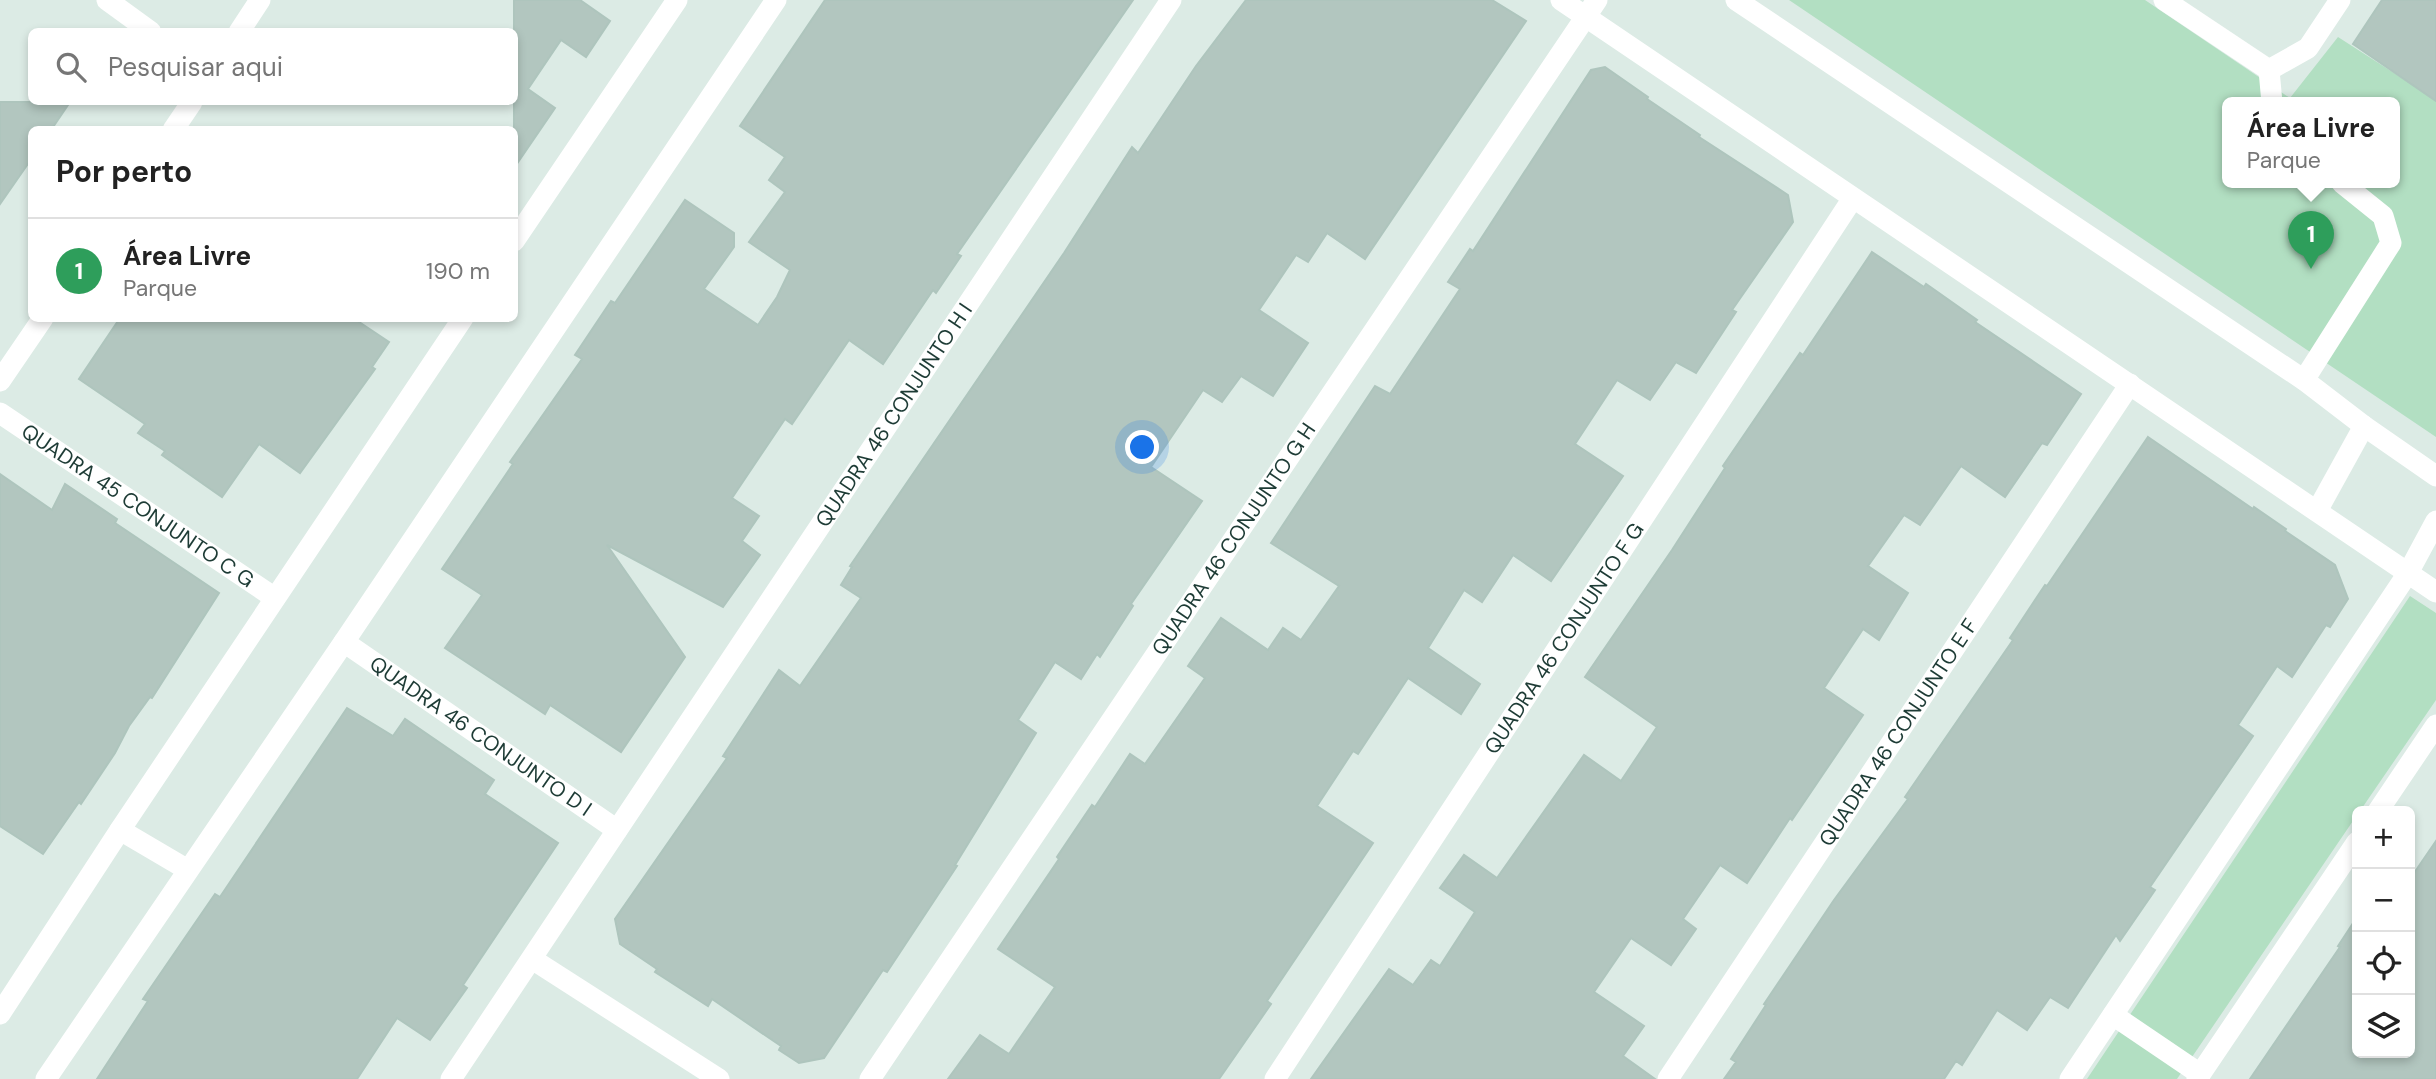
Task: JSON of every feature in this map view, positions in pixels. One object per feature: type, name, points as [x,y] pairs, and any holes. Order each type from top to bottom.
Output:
[{"type":"street","points":[[107,0],[146,28]]},
{"type":"street","points":[[242,28],[260,0]]},
{"type":"street","points":[[518,235],[677,0]]},
{"type":"street","points":[[46,1079],[776,0]]},
{"type":"street","name":"QUADRA 46 CONJUNTO H I","points":[[451,1079],[1171,0]]},
{"type":"street","points":[[1561,0],[1590,8],[1853,198],[2436,592]]},
{"type":"street","points":[[1736,0],[2304,380],[2436,476]]},
{"type":"street","points":[[2164,0],[2269,70]]},
{"type":"street","points":[[2269,70],[2308,48],[2340,0]]},
{"type":"street","name":"QUADRA 46 CONJUNTO G H","points":[[870,1079],[1590,8]]},
{"type":"street","points":[[2269,70],[2271,97]]},
{"type":"street","points":[[176,126],[190,105]]},
{"type":"street","points":[[2304,380],[2391,243],[2383,216],[2348,188]]},
{"type":"street","name":"QUADRA 46 CONJUNTO F G","points":[[1275,1079],[1853,198]]},
{"type":"street","points":[[0,381],[40,322]]},
{"type":"street","points":[[0,1014],[460,322]]},
{"type":"street","name":"QUADRA 46 CONJUNTO E F","points":[[1668,1079],[2130,384]]},
{"type":"street","name":"QUADRA 45 CONJUNTO C G","points":[[0,413],[275,598]]},
{"type":"street","points":[[2317,511],[2364,426]]},
{"type":"street","points":[[2070,1079],[2408,573],[2436,522]]},
{"type":"street","name":"QUADRA 46 CONJUNTO D I","points":[[344,642],[617,830]]},
{"type":"street","points":[[2381,806],[2436,725]]},
{"type":"street","points":[[120,830],[188,870]]},
{"type":"street","points":[[2113,1015],[2199,1077],[2352,849]]},
{"type":"street","points":[[532,958],[719,1079]]},
{"type":"green space","points":[[1789,0],[2145,0],[2289,97],[2222,97],[2222,188],[2400,188],[2400,97],[2291,97],[2338,37],[2436,100],[2436,437]]},
{"type":"green space","points":[[2410,596],[2436,613],[2436,700],[2363,806],[2352,806],[2352,822],[2177,1079],[2087,1079]]},
{"type":"building","points":[[514,0],[580,0],[610,21],[586,57],[561,40],[528,89],[555,108],[518,162],[518,126],[514,126],[514,105],[518,105],[518,28],[514,28]]},
{"type":"building","points":[[825,0],[1133,0],[957,254],[961,256],[936,293],[933,290],[883,364],[849,340],[792,424],[785,419],[732,498],[759,516],[742,541],[760,555],[723,607],[607,545],[685,657],[621,752],[550,705],[545,714],[445,648],[482,595],[442,569],[513,464],[510,462],[582,359],[575,355],[611,301],[615,303],[685,200],[734,233],[734,247],[704,289],[758,325],[777,297],[790,270],[749,242],[785,192],[769,180],[785,157],[740,126]]},
{"type":"building","points":[[1246,0],[1492,0],[1526,21],[1365,259],[1327,233],[1308,262],[1296,255],[1259,310],[1308,343],[1273,396],[1241,376],[1222,402],[1203,390],[1151,467],[1202,501],[1131,604],[1133,606],[1100,657],[1097,654],[1081,679],[1055,662],[1018,720],[1036,733],[955,865],[957,866],[887,972],[883,970],[824,1058],[799,1063],[779,1050],[781,1046],[712,999],[708,1006],[655,972],[657,969],[620,944],[615,919],[727,758],[723,756],[779,670],[800,686],[861,598],[841,585],[852,567],[850,566],[1064,253],[1132,147],[1138,153],[1196,66]]},
{"type":"building","points":[[2382,0],[2436,0],[2436,101],[2353,44]]},
{"type":"building","points":[[1605,67],[1700,135],[1699,137],[1788,195],[1793,222],[1732,310],[1736,312],[1696,373],[1676,362],[1650,400],[1617,380],[1575,444],[1623,476],[1551,581],[1513,555],[1482,602],[1464,590],[1428,648],[1480,684],[1461,714],[1408,678],[1358,754],[1353,751],[1317,806],[1373,843],[1267,1001],[1271,1004],[1219,1079],[948,1079],[980,1035],[1009,1054],[1055,987],[998,949],[1092,805],[1095,807],[1130,754],[1145,764],[1205,678],[1188,666],[1221,618],[1268,650],[1283,628],[1301,640],[1339,586],[1271,543],[1375,386],[1390,394],[1460,289],[1448,282],[1470,249],[1473,251],[1591,70]]},
{"type":"building","points":[[0,102],[68,105],[54,126],[28,126],[28,164],[0,204]]},
{"type":"building","points":[[1872,252],[1924,287],[1926,284],[1977,320],[1975,322],[2081,394],[2047,445],[2042,443],[2005,497],[1961,466],[1920,525],[1904,515],[1868,566],[1908,593],[1879,640],[1863,629],[1824,688],[1863,715],[1747,883],[1720,865],[1683,919],[1696,929],[1671,965],[1631,938],[1594,992],[1644,1026],[1623,1056],[1655,1079],[1311,1079],[1389,969],[1413,985],[1431,960],[1440,966],[1475,912],[1440,888],[1464,855],[1497,878],[1584,755],[1621,781],[1657,727],[1585,677],[1672,550],[1725,468],[1723,466],[1800,353],[1803,355]]},
{"type":"building","points":[[117,322],[359,322],[389,342],[372,367],[375,369],[300,473],[259,444],[222,497],[162,455],[165,451],[138,433],[145,424],[79,379]]},
{"type":"building","points":[[2148,437],[2253,509],[2254,507],[2335,565],[2348,599],[2330,627],[2326,625],[2292,677],[2277,666],[2238,725],[2253,736],[2150,887],[2155,890],[2120,941],[2116,935],[2068,1008],[2050,997],[2027,1030],[1997,1010],[1962,1065],[1956,1061],[1944,1079],[1724,1079],[1736,1062],[1731,1059],[1766,1005],[1764,1004],[1834,900],[1908,799],[1905,797],[2013,640],[2010,638],[2045,585],[2047,586]]},
{"type":"building","points":[[0,474],[52,510],[65,484],[117,519],[115,523],[219,593],[152,698],[150,697],[129,726],[115,753],[81,804],[79,802],[43,854],[0,826]]},
{"type":"building","points":[[347,708],[393,736],[405,719],[494,780],[485,794],[558,843],[463,985],[467,988],[430,1040],[397,1018],[357,1079],[97,1079],[148,1001],[143,999],[215,894],[220,897]]},
{"type":"building","points":[[2436,841],[2436,1079],[2250,1079],[2340,947],[2338,946],[2352,925],[2352,1058],[2415,1058],[2415,872]]},
{"type":"place","name":"Área Livre","points":[[2311,269]]}]
